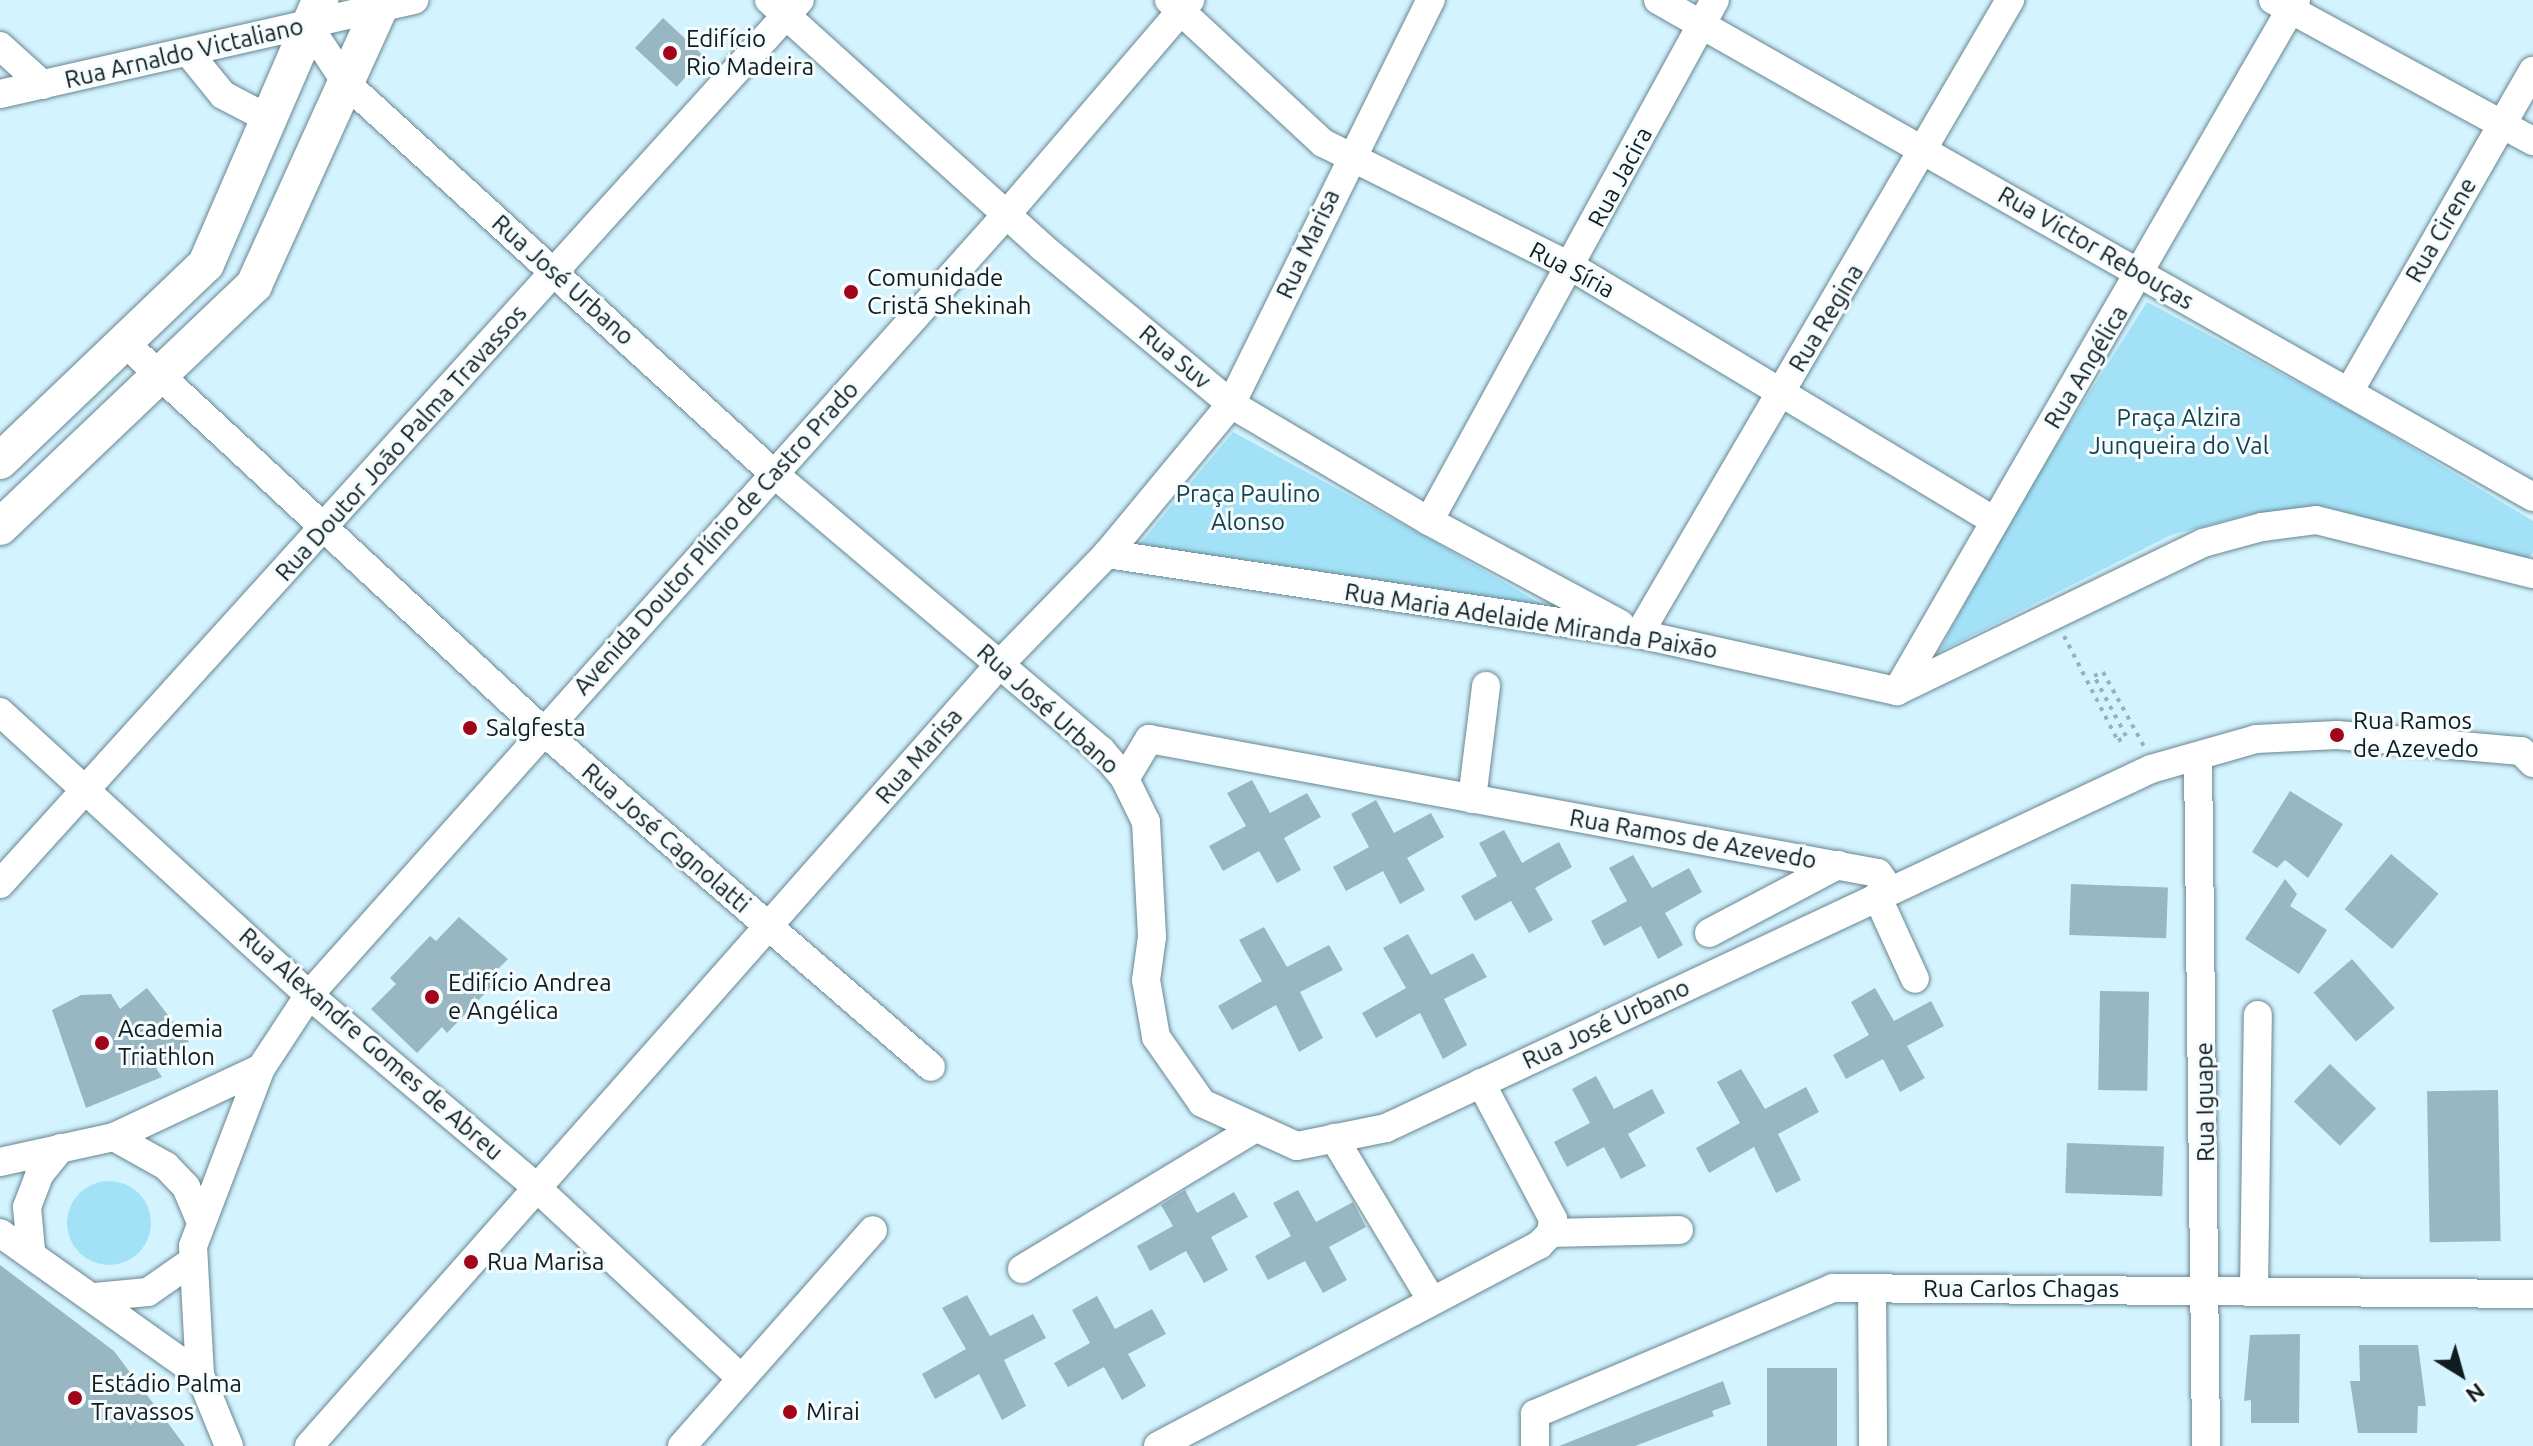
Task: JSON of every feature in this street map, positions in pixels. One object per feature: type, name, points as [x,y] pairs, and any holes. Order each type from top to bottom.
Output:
[{"type":"main road","points":[[0,527],[159,380],[254,285],[347,84],[392,2]]},
{"type":"main road","points":[[0,461],[206,264],[314,13]]},
{"type":"street","name":"Rua Marisa","points":[[309,1446],[1000,664],[1107,554],[1231,404],[1348,158],[1431,0]]},
{"type":"street","name":"Rua Victor Rebouças","points":[[1658,0],[2141,275],[2350,390],[2533,497]]},
{"type":"street","name":"Rua Jacira","points":[[1429,521],[1572,267],[1715,0]]},
{"type":"street","name":"Rua Regina","points":[[1639,634],[2010,0]]},
{"type":"street","name":"Rua Arnaldo Victaliano","points":[[0,94],[188,52],[314,13],[392,2]]},
{"type":"street","points":[[2287,3],[2533,141]]},
{"type":"street","name":"Rua Angélica","points":[[1897,691],[1993,520],[2141,275],[2287,3]]},
{"type":"street","name":"Rua Síria","points":[[1179,4],[1323,143],[1572,267],[1783,391],[1993,520]]},
{"type":"street","name":"Avenida Doutor Plínio de Castro Prado","points":[[229,1446],[200,1375],[191,1262],[199,1218],[261,1068],[309,995],[1006,215],[1179,4]]},
{"type":"street","name":"Rua Suv","points":[[785,5],[1006,215],[1231,404],[1429,521],[1639,634]]},
{"type":"street","name":"Rua Doutor João Palma Travassos","points":[[0,884],[85,786],[324,529],[555,272],[785,5]]},
{"type":"street","name":"Rua José Urbano","points":[[314,13],[347,84],[773,473],[1000,664],[1125,779],[1146,822],[1152,937],[1146,980],[1156,1037],[1202,1103],[1252,1130],[1297,1146],[1386,1128],[1883,893]]},
{"type":"street","points":[[0,46],[43,85]]},
{"type":"street","points":[[188,52],[223,95],[269,119]]},
{"type":"street","name":"Rua Cirene","points":[[2350,390],[2533,71]]},
{"type":"street","name":"Rua José Cagnolatti","points":[[124,342],[159,380],[543,731],[931,1067]]},
{"type":"street","points":[[1897,691],[2055,618],[2203,543],[2316,520],[2531,571]]},
{"type":"street","name":"Rua Maria Adelaide Miranda Paixão","points":[[1107,554],[1639,634],[1897,691]]},
{"type":"street","points":[[1472,799],[1486,686]]},
{"type":"street","name":"Rua Alexandre Gomes de Abreu","points":[[0,712],[85,786],[309,995],[537,1188],[741,1378]]},
{"type":"street","points":[[1915,979],[1883,893],[2151,769],[2256,739],[2337,735],[2521,751],[2533,763]]},
{"type":"street","name":"Rua Ramos de Azevedo","points":[[1125,779],[1149,739],[1878,873],[1883,893]]},
{"type":"street","name":"Rua Iguape","points":[[2198,757],[2208,1290],[2206,1446]]},
{"type":"street","points":[[1709,933],[1838,865]]},
{"type":"street","points":[[2254,1290],[2258,1015]]},
{"type":"street","points":[[0,1162],[114,1137],[261,1068]]},
{"type":"street","points":[[1481,1083],[1553,1219],[1551,1233]]},
{"type":"street","points":[[1022,1269],[1252,1130]]},
{"type":"street","points":[[114,1137],[166,1166],[186,1187],[199,1218]]},
{"type":"street","points":[[1334,1138],[1432,1301]]},
{"type":"street","points":[[31,1250],[27,1207],[39,1175],[61,1148]]},
{"type":"street","points":[[682,1446],[873,1230]]},
{"type":"street","points":[[1158,1446],[1432,1301],[1551,1233],[1679,1230]]},
{"type":"street","points":[[0,1233],[31,1250],[200,1375]]},
{"type":"street","points":[[95,1297],[148,1292],[191,1262]]},
{"type":"street","name":"Rua Carlos Chagas","points":[[1535,1446],[1535,1414],[1833,1288],[2533,1294]]},
{"type":"street","points":[[1872,1288],[1873,1446]]},
{"type":"path","points":[[2055,618],[2118,741],[2126,736],[2094,676],[2103,672],[2151,769]]},
{"type":"green space","name":"Praça Alzira Junqueira do Val","points":[[2147,302],[2353,412],[2533,521],[2533,552],[2526,563],[2323,506],[2247,515],[2171,535],[1939,652],[2009,520]]},
{"type":"green space","name":"Praça Paulino Alonso","points":[[1233,432],[1433,541],[1562,616],[1134,551]]},
{"type":"green space","points":[[109,1181],[125,1184],[139,1193],[148,1207],[151,1223],[148,1239],[139,1253],[125,1262],[109,1265],[93,1262],[79,1253],[70,1239],[67,1223],[70,1207],[79,1193],[93,1184]]},
{"type":"building","name":"Edifício Rio Madeira","points":[[663,18],[705,57],[677,87],[635,48]]},
{"type":"building","points":[[1252,780],[1270,813],[1307,793],[1321,817],[1284,838],[1301,870],[1277,883],[1259,851],[1223,871],[1209,846],[1246,826],[1227,793]]},
{"type":"building","points":[[2290,791],[2343,824],[2308,878],[2285,860],[2277,868],[2252,852]]},
{"type":"building","points":[[1376,800],[1394,833],[1431,813],[1444,837],[1407,858],[1425,890],[1400,904],[1383,871],[1346,891],[1333,867],[1369,847],[1351,814]]},
{"type":"building","points":[[1504,830],[1522,863],[1559,842],[1572,867],[1535,888],[1553,920],[1529,933],[1511,901],[1475,921],[1461,896],[1497,876],[1479,843]]},
{"type":"building","points":[[2391,854],[2438,894],[2392,949],[2345,909]]},
{"type":"building","points":[[1633,855],[1652,888],[1689,868],[1702,892],[1665,913],[1683,945],[1658,959],[1641,926],[1604,946],[1591,921],[1627,901],[1609,868]]},
{"type":"building","points":[[2285,879],[2297,894],[2290,906],[2327,930],[2299,974],[2245,939]]},
{"type":"building","points":[[2071,884],[2168,887],[2166,938],[2069,935]]},
{"type":"building","name":"Edifício Andrea e Angélica","points":[[459,917],[508,959],[488,979],[494,984],[447,1033],[442,1027],[417,1053],[371,1009],[396,984],[390,978],[430,936],[436,941]]},
{"type":"building","points":[[1264,927],[1287,967],[1329,945],[1343,970],[1300,992],[1323,1038],[1299,1052],[1276,1005],[1232,1030],[1218,1006],[1262,981],[1239,940]]},
{"type":"building","points":[[1408,934],[1431,975],[1473,953],[1487,977],[1444,999],[1467,1045],[1443,1059],[1420,1013],[1376,1038],[1362,1013],[1406,988],[1383,948]]},
{"type":"building","points":[[2352,959],[2395,1008],[2356,1042],[2314,992]]},
{"type":"building","name":"Academia Triathlon","points":[[147,988],[189,1042],[156,1068],[162,1077],[86,1108],[52,1010],[81,995],[111,994],[120,1009]]},
{"type":"building","points":[[1875,988],[1894,1021],[1931,1001],[1944,1026],[1907,1046],[1925,1078],[1900,1092],[1883,1059],[1846,1079],[1833,1055],[1869,1035],[1851,1002]]},
{"type":"building","points":[[2100,991],[2149,992],[2147,1091],[2098,1090]]},
{"type":"building","points":[[2330,1064],[2376,1108],[2340,1146],[2294,1101]]},
{"type":"building","points":[[1741,1069],[1765,1109],[1806,1087],[1819,1112],[1778,1134],[1801,1180],[1776,1193],[1754,1147],[1709,1173],[1696,1148],[1740,1123],[1717,1082]]},
{"type":"building","points":[[1596,1076],[1614,1109],[1652,1089],[1665,1113],[1628,1134],[1646,1166],[1621,1179],[1604,1147],[1567,1167],[1554,1142],[1590,1123],[1572,1089]]},
{"type":"building","points":[[2498,1090],[2501,1241],[2430,1242],[2427,1091]]},
{"type":"building","points":[[2067,1143],[2164,1146],[2162,1196],[2065,1193]]},
{"type":"building","points":[[1185,1190],[1197,1213],[1234,1192],[1248,1217],[1211,1237],[1228,1270],[1204,1283],[1186,1251],[1150,1271],[1137,1246],[1173,1226],[1161,1205]]},
{"type":"building","points":[[1298,1190],[1316,1222],[1353,1202],[1366,1227],[1329,1247],[1347,1280],[1323,1293],[1305,1261],[1268,1280],[1255,1256],[1291,1236],[1273,1203]]},
{"type":"building","name":"Estádio Palma Travassos","points":[[0,1265],[114,1351],[185,1446],[0,1446]]},
{"type":"building","points":[[967,1295],[990,1336],[1033,1314],[1046,1338],[1004,1360],[1026,1406],[1002,1420],[979,1374],[935,1399],[922,1374],[966,1349],[942,1308]]},
{"type":"building","points":[[1097,1296],[1115,1329],[1152,1309],[1166,1334],[1128,1354],[1146,1386],[1122,1400],[1104,1367],[1068,1387],[1054,1363],[1090,1343],[1072,1310]]},
{"type":"building","points":[[2300,1334],[2299,1423],[2251,1423],[2251,1400],[2244,1401],[2250,1335]]},
{"type":"building","points":[[2359,1345],[2418,1345],[2426,1406],[2418,1406],[2417,1433],[2358,1433],[2350,1381],[2360,1381]]},
{"type":"building","points":[[1767,1368],[1837,1368],[1837,1446],[1767,1446]]},
{"type":"building","points":[[1723,1381],[1731,1404],[1712,1411],[1714,1416],[1635,1446],[1559,1446]]},
{"type":"place","name":"Edifício Rio Madeira","points":[[670,53]]},
{"type":"place","name":"Comunidade Cristã Shekinah","points":[[851,292]]},
{"type":"place","name":"Salgfesta","points":[[470,728]]},
{"type":"place","name":"Rua Ramos de Azevedo","points":[[2337,735]]},
{"type":"place","name":"Edifício Andrea e Angélica","points":[[432,997]]},
{"type":"place","name":"Academia Triathlon","points":[[102,1043]]},
{"type":"place","name":"Rua Marisa","points":[[471,1262]]},
{"type":"place","name":"Estádio Palma Travassos","points":[[75,1398]]},
{"type":"place","name":"Mirai","points":[[790,1412]]}]
